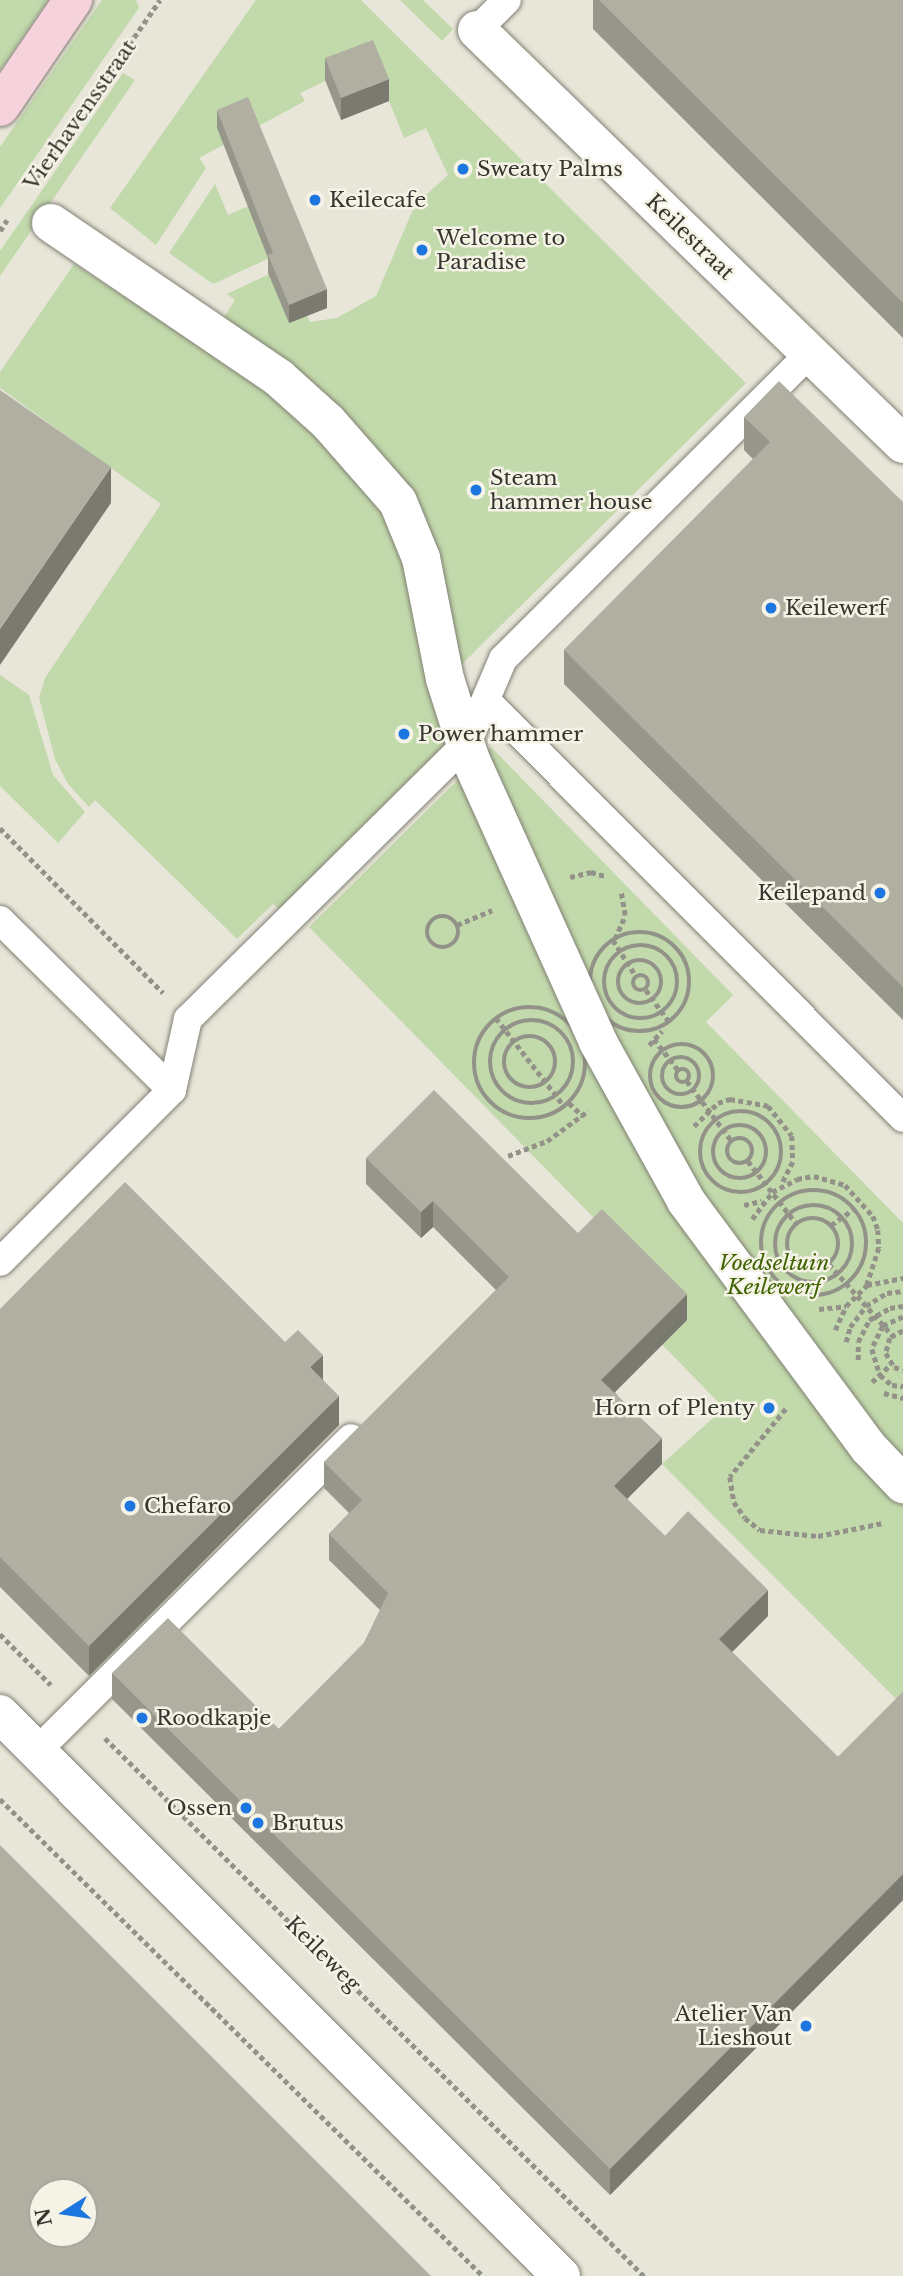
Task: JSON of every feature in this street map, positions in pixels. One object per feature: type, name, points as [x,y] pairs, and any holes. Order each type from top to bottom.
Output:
[{"type":"main road","points":[[0,107],[73,0]]},
{"type":"street","name":"Keilestraat","points":[[477,30],[903,444]]},
{"type":"street","points":[[51,223],[279,378],[372,470],[398,502],[421,558],[445,679],[467,743],[529,895],[625,1090],[686,1201],[815,1376],[903,1484]]},
{"type":"street","points":[[0,1714],[561,2276]]},
{"type":"lane","points":[[477,30],[507,0]]},
{"type":"lane","points":[[0,1262],[172,1090],[188,1019],[467,743],[503,659],[810,353]]},
{"type":"lane","points":[[486,699],[903,1118]]},
{"type":"lane","points":[[0,920],[172,1090]]},
{"type":"lane","points":[[37,1751],[368,1421]]},
{"type":"path","name":"Vierhavensstraat","points":[[24,196],[160,0]]},
{"type":"path","name":"Vierhavensstraat","points":[[0,231],[16,208]]},
{"type":"path","points":[[0,828],[188,1019]]},
{"type":"path","points":[[441,916],[458,927],[458,937],[447,947],[436,947],[427,936],[431,921],[441,916]]},
{"type":"path","points":[[631,933],[654,934],[683,956],[689,991],[670,1023],[662,1030],[637,1032],[614,1025],[597,1008],[591,973],[600,951],[613,940],[631,933]]},
{"type":"path","points":[[613,940],[636,976],[636,989],[646,990]]},
{"type":"path","points":[[643,945],[660,950],[672,963],[678,988],[662,1013],[648,1018],[631,1017],[610,1001],[605,976],[620,952],[643,945]]},
{"type":"path","points":[[647,961],[659,970],[663,986],[653,1001],[634,1004],[621,994],[618,979],[628,964],[647,961]]},
{"type":"path","points":[[636,976],[648,978],[646,990],[670,1023]]},
{"type":"path","points":[[533,1006],[570,1023],[586,1059],[581,1085],[567,1105],[527,1119],[501,1111],[482,1092],[475,1053],[496,1018],[533,1006]]},
{"type":"path","points":[[496,1018],[556,1096],[583,1116]]},
{"type":"path","points":[[534,1020],[553,1026],[568,1040],[573,1070],[566,1088],[556,1096],[540,1104],[520,1103],[496,1085],[490,1055],[505,1029],[534,1020]]},
{"type":"path","points":[[531,1036],[548,1043],[555,1066],[545,1082],[528,1087],[508,1075],[505,1057],[514,1041],[531,1036]]},
{"type":"path","points":[[654,1039],[678,1070],[677,1079],[687,1081]]},
{"type":"path","points":[[684,1043],[710,1059],[714,1081],[702,1101],[680,1108],[660,1099],[651,1086],[650,1070],[663,1050],[684,1043]]},
{"type":"path","points":[[687,1057],[698,1066],[700,1080],[694,1091],[680,1096],[665,1086],[662,1073],[670,1060],[687,1057]]},
{"type":"path","points":[[678,1070],[688,1071],[687,1081],[731,1140],[728,1157],[737,1164],[748,1161]]},
{"type":"path","points":[[508,1156],[547,1141],[625,1090]]},
{"type":"path","points":[[692,1130],[718,1103],[744,1098],[778,1114],[794,1148],[790,1174],[779,1188]]},
{"type":"path","points":[[743,1111],[771,1122],[783,1149],[779,1168],[767,1185],[739,1194],[720,1187],[706,1173],[700,1144],[715,1119],[743,1111]]},
{"type":"path","points":[[741,1124],[763,1138],[767,1156],[757,1173],[738,1180],[720,1172],[712,1147],[724,1130],[741,1124]]},
{"type":"path","points":[[731,1140],[743,1137],[752,1145],[748,1161]]},
{"type":"path","points":[[748,1161],[796,1223]]},
{"type":"path","points":[[750,1230],[763,1201],[779,1188],[814,1176],[845,1185],[857,1195],[878,1230],[879,1248],[867,1286]]},
{"type":"path","points":[[816,1189],[841,1197],[854,1209],[864,1227],[867,1252],[847,1285],[823,1296],[798,1294],[768,1271],[761,1234],[780,1201],[816,1189]]},
{"type":"path","points":[[738,1205],[763,1201]]},
{"type":"path","points":[[817,1205],[843,1217],[852,1232],[853,1251],[839,1275],[812,1283],[786,1272],[774,1247],[778,1228],[789,1214],[817,1205]]},
{"type":"path","points":[[831,1225],[854,1209]]},
{"type":"path","points":[[815,1217],[831,1225],[838,1248],[829,1264],[811,1269],[792,1260],[787,1239],[796,1223],[815,1217]]},
{"type":"path","points":[[829,1264],[892,1336]]},
{"type":"path","points":[[833,1340],[846,1306],[855,1295],[867,1286],[903,1278]]},
{"type":"path","points":[[845,1352],[850,1327],[866,1306],[887,1293],[903,1291]]},
{"type":"path","points":[[807,1309],[846,1306]]},
{"type":"path","points":[[859,1363],[862,1331],[875,1316],[903,1306]]},
{"type":"path","points":[[903,1317],[883,1326],[872,1349],[875,1367],[892,1385],[903,1386]]},
{"type":"path","points":[[903,1331],[892,1336],[887,1345],[888,1361],[903,1370]]},
{"type":"path","points":[[864,1374],[878,1390],[903,1398]]},
{"type":"path","points":[[815,1376],[737,1464],[729,1487],[734,1502],[760,1530],[792,1535],[818,1536],[892,1521]]},
{"type":"path","name":"Keileweg","points":[[0,1634],[644,2276]]},
{"type":"path","points":[[0,1799],[483,2276]]},
{"type":"green space","points":[[0,0],[48,0],[0,70]]},
{"type":"green space","points":[[102,0],[136,0],[139,8],[0,208],[0,147]]},
{"type":"green space","points":[[256,0],[361,0],[746,383],[457,669],[439,580],[221,322],[235,300],[227,294],[284,267],[310,322],[337,318],[376,296],[415,205],[448,175],[426,128],[404,138],[372,59],[300,93],[305,101],[199,158],[206,168],[156,245],[110,208]]},
{"type":"green space","points":[[400,0],[423,0],[453,29],[442,41]]},
{"type":"green space","points":[[123,73],[135,80],[0,276],[0,251]]},
{"type":"green space","points":[[215,184],[228,215],[253,204],[276,255],[213,284],[169,253]]},
{"type":"green space","points":[[74,264],[299,410],[387,507],[452,741],[281,910],[273,904],[237,939],[95,800],[89,807],[68,784],[55,759],[39,698],[45,678],[161,504],[0,388],[0,372]]},
{"type":"green space","points":[[0,675],[29,695],[53,775],[85,812],[58,843],[0,786]]},
{"type":"green space","name":"Voedseltuin Keilewerf","points":[[491,747],[733,995],[706,1022],[903,1223],[903,1706],[662,1464],[724,1408],[567,1247],[595,1219],[309,927]]},
{"type":"building","points":[[599,0],[903,0],[903,303]]},
{"type":"building","points":[[373,40],[389,79],[341,98],[325,58]]},
{"type":"building","points":[[248,97],[327,289],[289,305],[268,255],[273,253],[217,110]]},
{"type":"building","name":"Keilewerf","points":[[779,381],[903,502],[903,987],[564,650],[770,442],[744,417]]},
{"type":"building","points":[[0,390],[111,467],[0,629]]},
{"type":"building","points":[[434,1090],[578,1233],[602,1209],[687,1294],[601,1380],[662,1438],[614,1486],[665,1536],[688,1511],[768,1590],[719,1639],[838,1757],[903,1692],[903,1874],[610,2169],[112,1673],[168,1618],[279,1729],[364,1643],[388,1593],[329,1534],[362,1500],[324,1462],[509,1277],[433,1201],[421,1212],[366,1158]]},
{"type":"building","name":"Chefaro","points":[[125,1182],[285,1342],[298,1330],[323,1355],[310,1367],[339,1396],[89,1646],[0,1557],[0,1309]]},
{"type":"building","points":[[0,1845],[431,2276],[0,2276]]},
{"type":"place","name":"Sweaty Palms","points":[[463,169]]},
{"type":"place","name":"Keilecafe","points":[[315,200]]},
{"type":"place","name":"Welcome to Paradise","points":[[422,250]]},
{"type":"place","name":"Steam hammer house","points":[[476,490]]},
{"type":"place","name":"Keilewerf","points":[[771,608]]},
{"type":"place","name":"Power hammer","points":[[404,734]]},
{"type":"place","name":"Keilepand","points":[[880,893]]},
{"type":"place","name":"Horn of Plenty","points":[[769,1408]]},
{"type":"place","name":"Chefaro","points":[[130,1506]]},
{"type":"place","name":"Roodkapje","points":[[142,1718]]},
{"type":"place","name":"Ossen","points":[[246,1808]]},
{"type":"place","name":"Brutus","points":[[258,1823]]},
{"type":"place","name":"Atelier Van Lieshout","points":[[806,2026]]}]
